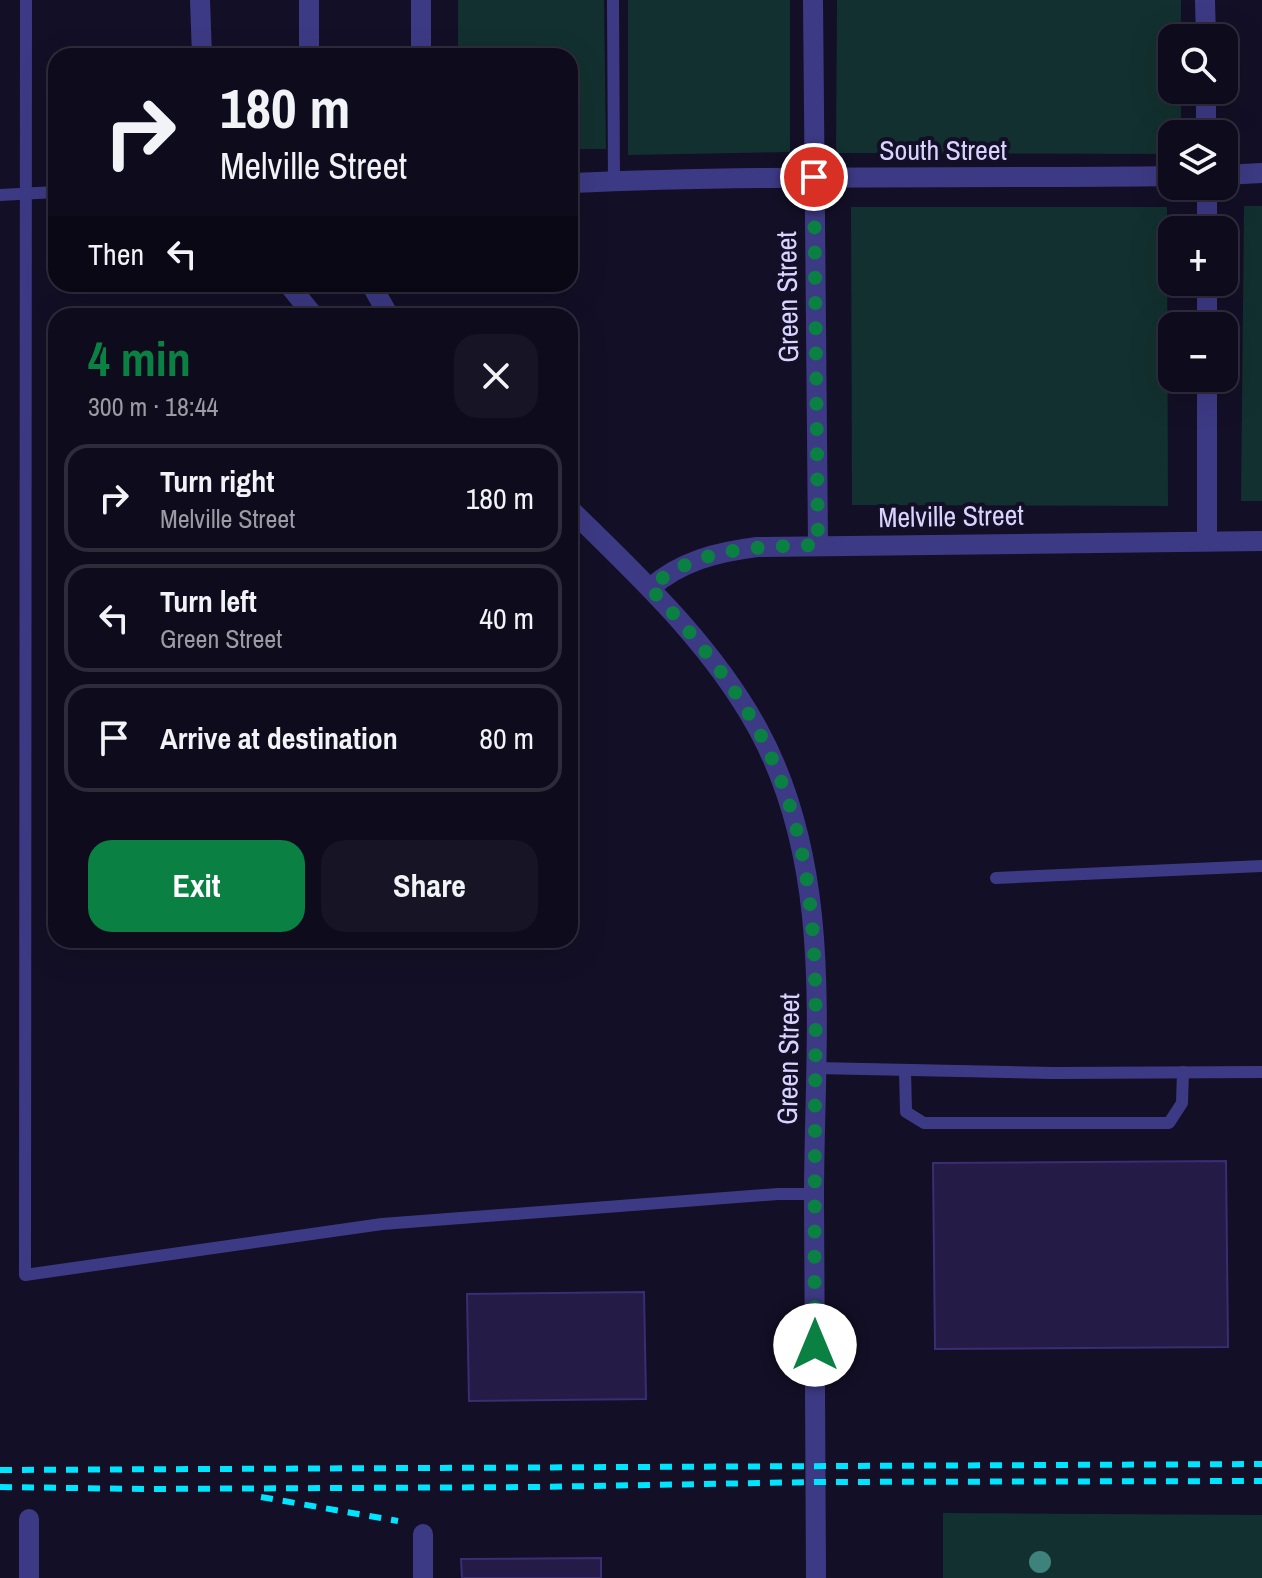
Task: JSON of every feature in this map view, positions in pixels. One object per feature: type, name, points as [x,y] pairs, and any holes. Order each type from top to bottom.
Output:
[{"type":"street","points":[[200,0],[202,48]]},
{"type":"street","points":[[309,0],[309,48]]},
{"type":"street","points":[[421,0],[421,48]]},
{"type":"street","name":"Green Street","points":[[813,0],[818,545]]},
{"type":"street","points":[[1205,0],[1206,24]]},
{"type":"street","points":[[1238,174],[1262,173]]},
{"type":"street","name":"South Street","points":[[578,183],[814,177],[1007,179],[1158,176]]},
{"type":"street","points":[[294,292],[308,308]]},
{"type":"street","points":[[1207,392],[1207,541]]},
{"type":"street","points":[[578,517],[650,588]]},
{"type":"street","points":[[578,532],[650,588]]},
{"type":"street","name":"Melville Street","points":[[650,588],[677,568],[723,552],[757,547],[1262,541]]},
{"type":"street","name":"Green Street","points":[[650,588],[684,624],[734,690],[758,729],[793,811],[802,847],[814,929],[817,981],[814,1194],[816,1578]]},
{"type":"street","points":[[29,1519],[29,1578]]},
{"type":"street","points":[[423,1534],[423,1578]]},
{"type":"lane","points":[[26,0],[25,1275],[382,1224],[778,1194],[814,1194]]},
{"type":"lane","points":[[613,0],[614,181]]},
{"type":"lane","points":[[0,195],[48,193]]},
{"type":"lane","points":[[996,878],[1262,866]]},
{"type":"lane","points":[[816,1068],[1262,1072]]},
{"type":"lane","points":[[905,1070],[906,1112],[924,1123],[1169,1123],[1182,1103],[1183,1072]]},
{"type":"green space","points":[[458,0],[604,0],[606,149],[578,149],[578,48],[458,48]]},
{"type":"green space","points":[[628,0],[790,0],[790,152],[628,155]]},
{"type":"green space","points":[[837,0],[1181,0],[1181,24],[1158,24],[1158,104],[1181,104],[1181,120],[1158,120],[1158,154],[836,153]]},
{"type":"green space","points":[[1244,206],[1262,206],[1262,501],[1241,501]]},
{"type":"green space","points":[[851,207],[1167,207],[1167,216],[1158,216],[1158,296],[1167,296],[1167,312],[1158,312],[1158,392],[1168,392],[1168,506],[852,505]]},
{"type":"green space","points":[[943,1513],[1262,1515],[1262,1578],[943,1578]]},
{"type":"building","points":[[1226,1161],[1228,1347],[935,1349],[933,1163]]},
{"type":"building","points":[[644,1292],[646,1399],[469,1401],[467,1294]]},
{"type":"building","points":[[601,1558],[601,1578],[462,1578],[461,1559]]},
{"type":"railway","points":[[0,1470],[1262,1464]]},
{"type":"railway","points":[[0,1487],[145,1489],[1262,1481]]},
{"type":"railway","points":[[261,1497],[398,1521]]},
{"type":"route","points":[[814,177],[818,545],[757,547],[723,552],[677,568],[650,588],[710,657],[758,729],[793,811],[802,847],[810,892],[817,981],[815,1345]]}]
